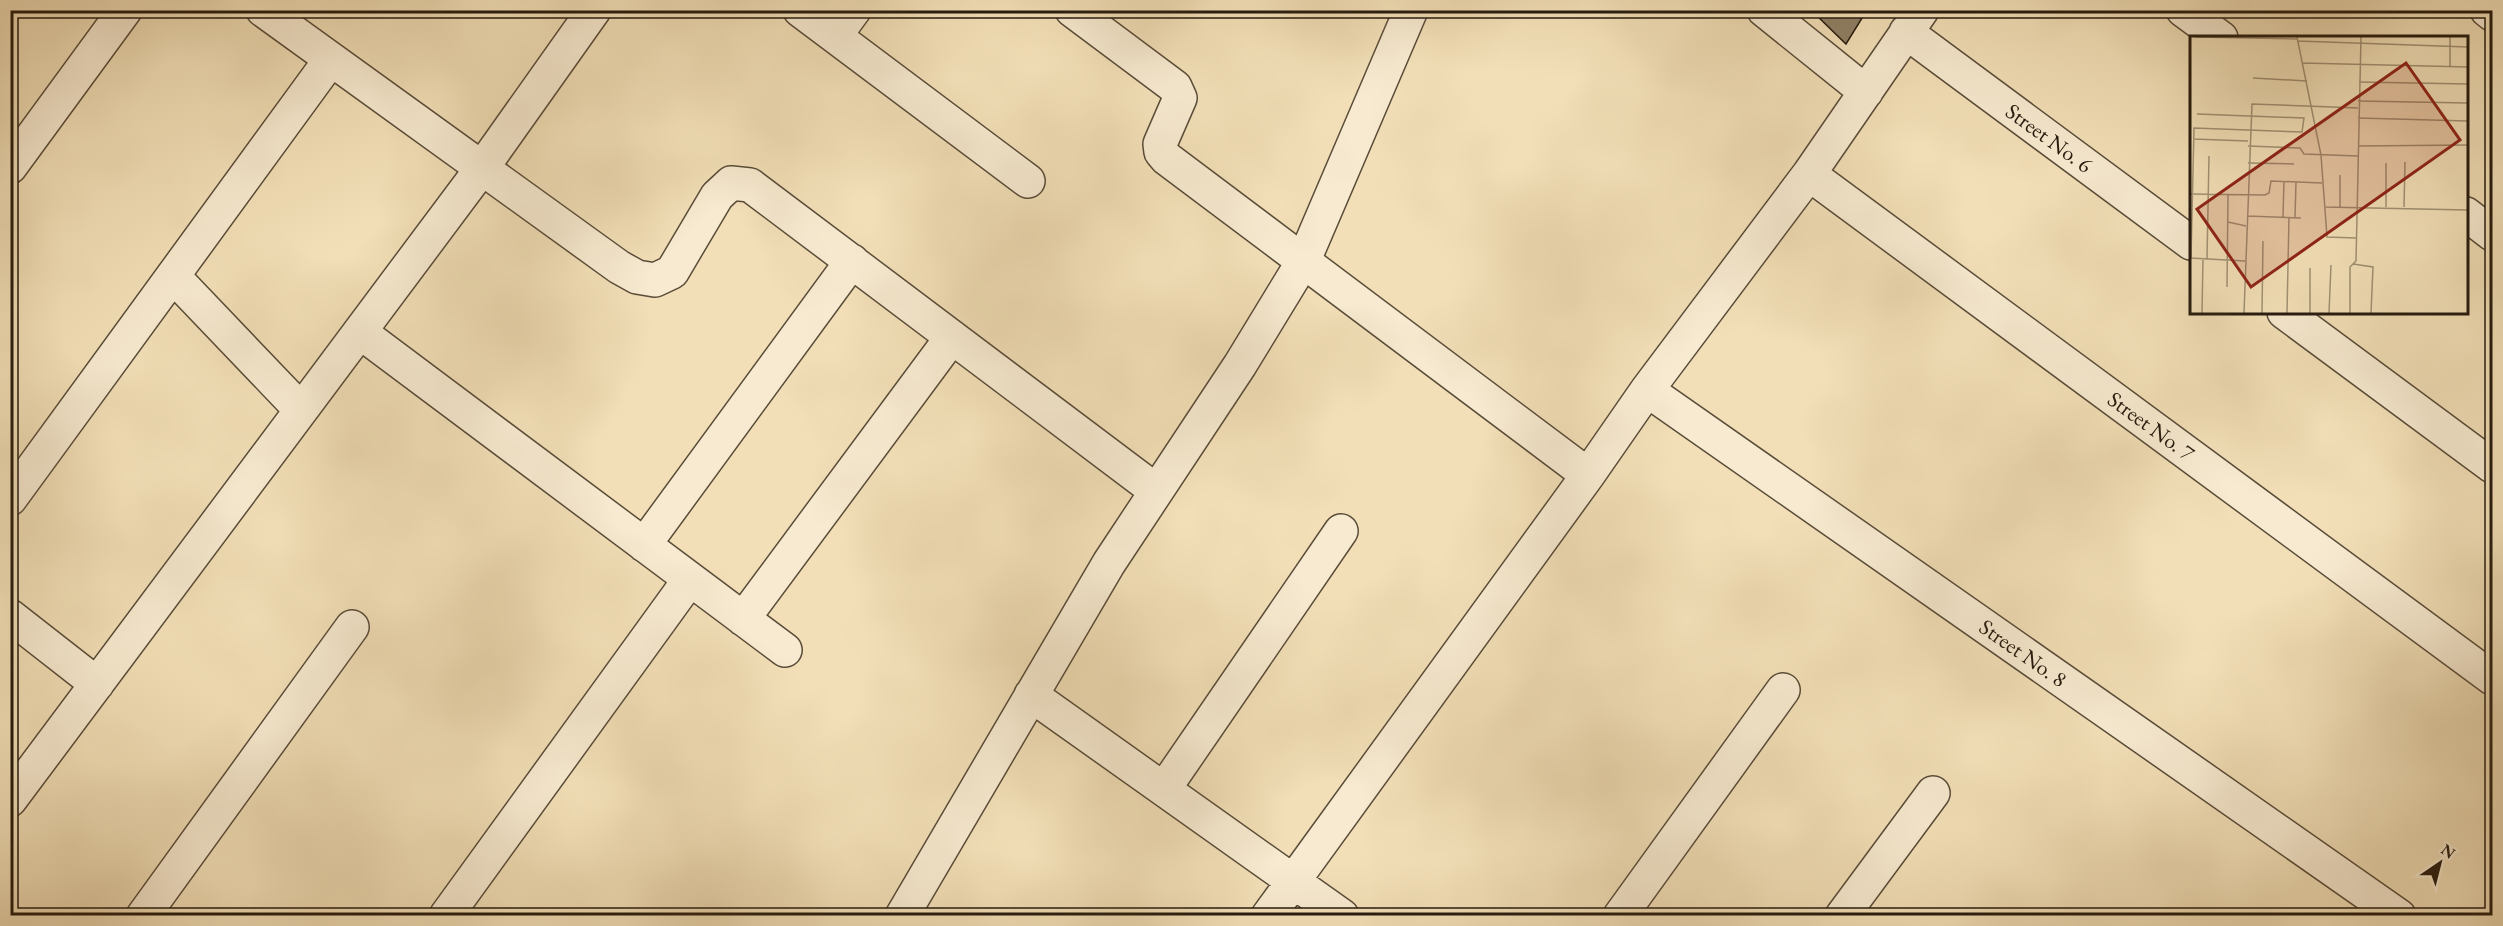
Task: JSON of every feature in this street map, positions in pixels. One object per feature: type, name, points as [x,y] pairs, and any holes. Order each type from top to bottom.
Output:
[{"type":"street","points":[[10,166],[125,10]]},
{"type":"street","points":[[263,10],[619,267],[637,277],[655,280],[672,272],[717,196],[731,183],[750,185],[1155,490]]},
{"type":"street","points":[[10,800],[482,168],[594,10]]},
{"type":"street","points":[[800,10],[1028,181]]},
{"type":"street","points":[[835,36],[854,10]]},
{"type":"street","points":[[1072,10],[1175,87],[1180,98],[1160,144],[1161,152],[1166,158],[1588,475]]},
{"type":"street","points":[[902,915],[1155,490],[1240,365],[1304,260],[1411,10]]},
{"type":"street","points":[[1764,10],[1866,92]]},
{"type":"street","points":[[2183,10],[2218,36]]},
{"type":"street","points":[[2487,10],[2493,14]]},
{"type":"street","points":[[1268,915],[1588,475],[1647,390],[1809,174],[1914,21]]},
{"type":"street","name":"Street No. 6","points":[[1914,21],[2190,242]]},
{"type":"street","points":[[10,499],[331,59]]},
{"type":"street","name":"Street No. 7","points":[[1809,174],[2493,678]]},
{"type":"street","points":[[2467,215],[2493,234]]},
{"type":"street","points":[[645,545],[852,261]]},
{"type":"street","points":[[173,276],[301,410]]},
{"type":"street","points":[[2287,314],[2493,466]]},
{"type":"street","points":[[360,332],[785,650]]},
{"type":"street","points":[[743,619],[952,337]]},
{"type":"street","name":"Street No. 8","points":[[1647,390],[2399,915]]},
{"type":"street","points":[[1164,789],[1341,531]]},
{"type":"street","points":[[446,915],[690,579]]},
{"type":"street","points":[[10,616],[97,684]]},
{"type":"street","points":[[143,915],[352,627]]},
{"type":"street","points":[[1620,915],[1784,690]]},
{"type":"street","points":[[1031,695],[1342,915]]},
{"type":"street","points":[[1842,915],[1933,793]]},
{"type":"building","points":[[1811,10],[1867,10],[1846,44]]}]
